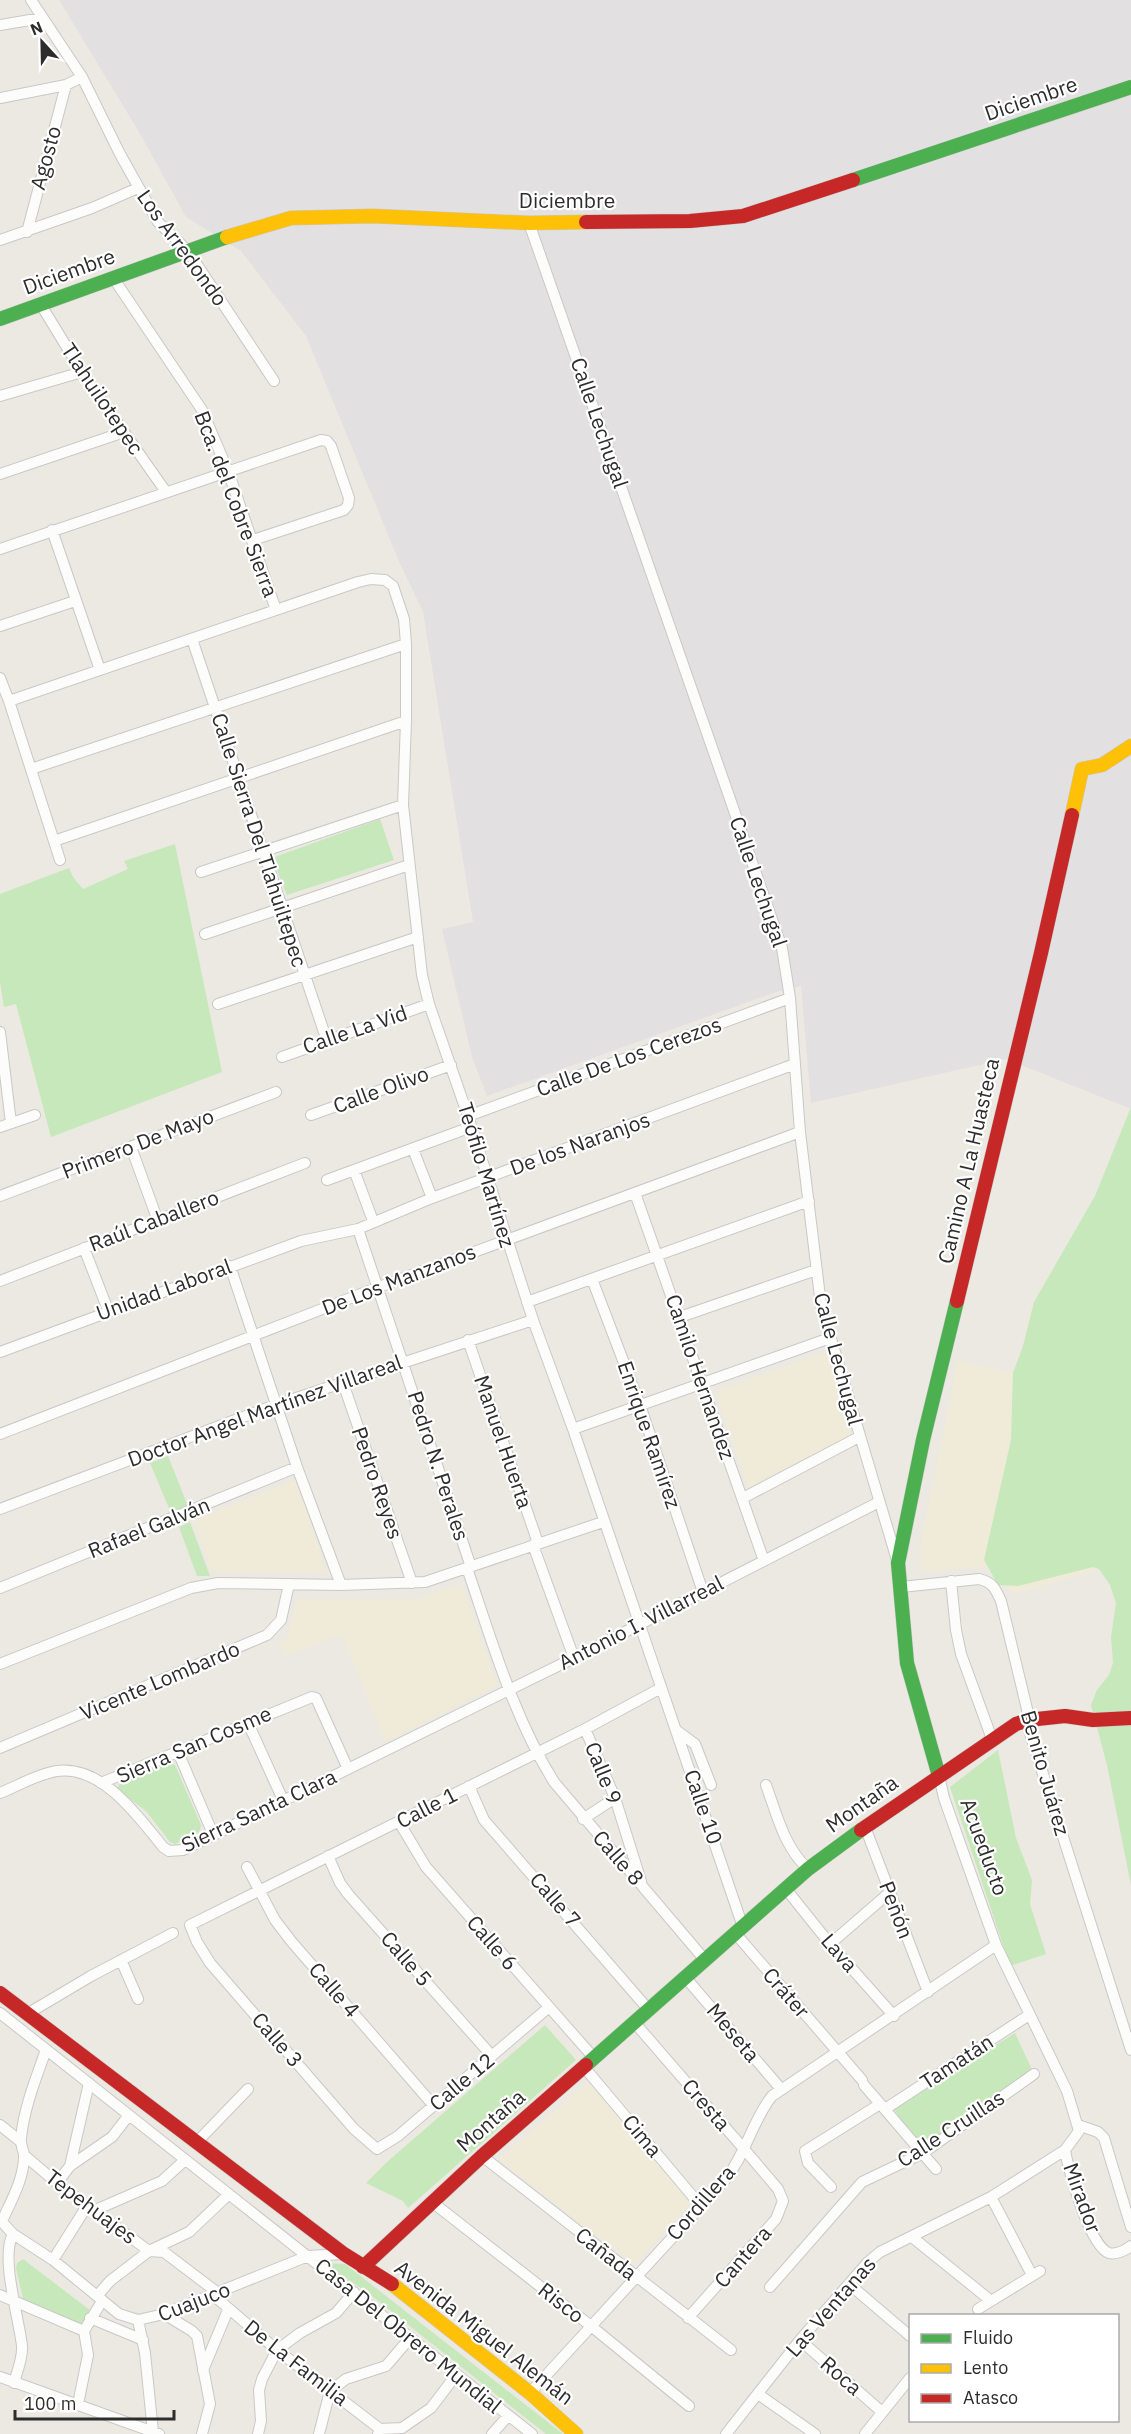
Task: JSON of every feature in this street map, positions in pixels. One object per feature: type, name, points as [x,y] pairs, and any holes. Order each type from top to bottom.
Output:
[{"type":"street","name":"Los Arredondo","points":[[32,0],[82,77],[138,188],[158,222],[188,252],[274,381]]},
{"type":"street","points":[[0,24],[42,18]]},
{"type":"street","points":[[0,98],[66,85],[82,77]]},
{"type":"street","name":"Agosto","points":[[27,232],[66,85]]},
{"type":"street","name":"Diciembre","points":[[0,319],[247,230],[291,218],[373,216],[530,223],[690,221],[742,216],[1131,87]]},
{"type":"street","points":[[0,240],[92,208],[138,188]]},
{"type":"street","name":"Calle Lechugal","points":[[530,223],[782,948],[790,998],[800,1132],[821,1305],[898,1563]]},
{"type":"street","name":"Bca. del Cobre Sierra","points":[[114,279],[202,410],[254,540],[276,610]]},
{"type":"street","name":"Tlahuilotepec","points":[[41,305],[82,372],[166,492]]},
{"type":"street","points":[[0,396],[82,372]]},
{"type":"street","points":[[0,474],[124,432]]},
{"type":"street","points":[[0,549],[321,440],[327,441],[331,446],[349,498],[348,505],[344,510],[254,540]]},
{"type":"street","points":[[52,530],[100,670]]},
{"type":"street","name":"Teófilo Martínez","points":[[276,610],[371,579],[385,580],[393,586],[398,598],[404,619],[406,644],[403,806],[422,975],[429,1004],[451,1065],[506,1240],[661,1688]]},
{"type":"street","points":[[0,626],[75,602]]},
{"type":"street","points":[[9,701],[276,610]]},
{"type":"street","name":"Calle Sierra Del Tlahuiltepec","points":[[192,639],[327,1041]]},
{"type":"street","points":[[31,769],[406,644]]},
{"type":"street","points":[[0,678],[60,860]]},
{"type":"street","points":[[54,841],[406,721]]},
{"type":"street","name":"Camino A La Huasteca","points":[[898,1563],[923,1440],[1041,953],[1082,769],[1102,765],[1131,746]]},
{"type":"street","points":[[201,872],[403,806]]},
{"type":"street","points":[[206,934],[409,865]]},
{"type":"street","points":[[218,1004],[418,937]]},
{"type":"street","name":"Calle De Los Cerezos","points":[[327,1180],[413,1149],[469,1121],[790,998]]},
{"type":"street","name":"Calle La Vid","points":[[282,1057],[429,1004]]},
{"type":"street","points":[[0,1032],[11,1123]]},
{"type":"street","name":"De los Naranjos","points":[[331,1235],[358,1228],[432,1198],[795,1064]]},
{"type":"street","name":"Calle Olivo","points":[[311,1115],[451,1065]]},
{"type":"street","name":"Primero De Mayo","points":[[0,1196],[276,1092]]},
{"type":"street","points":[[0,1127],[35,1115]]},
{"type":"street","name":"De Los Manzanos","points":[[0,1434],[379,1287],[800,1132]]},
{"type":"street","points":[[131,1147],[158,1221]]},
{"type":"street","points":[[413,1149],[432,1198]]},
{"type":"street","name":"Raúl Caballero","points":[[1,1277],[158,1221],[305,1163]]},
{"type":"street","points":[[354,1170],[373,1221]]},
{"type":"street","name":"Camilo Hernandez","points":[[635,1193],[764,1561]]},
{"type":"street","points":[[527,1302],[809,1201]]},
{"type":"street","name":"Pedro N. Perales","points":[[358,1228],[404,1362],[508,1690],[536,1752]]},
{"type":"street","name":"Unidad Laboral","points":[[0,1352],[230,1266],[301,1241],[331,1235]]},
{"type":"street","points":[[84,1248],[108,1310]]},
{"type":"street","points":[[230,1266],[275,1405],[341,1585]]},
{"type":"street","points":[[680,1317],[816,1270]]},
{"type":"street","name":"Enrique Ramírez","points":[[592,1279],[640,1405],[703,1592]]},
{"type":"street","name":"Doctor Angel Martínez Villareal","points":[[0,1509],[275,1405],[533,1320]]},
{"type":"street","points":[[573,1429],[830,1338]]},
{"type":"street","name":"Manuel Huerta","points":[[468,1340],[574,1658]]},
{"type":"street","name":"Pedro Reyes","points":[[343,1383],[412,1583]]},
{"type":"street","points":[[743,1498],[859,1437]]},
{"type":"street","name":"Rafael Galván","points":[[0,1588],[297,1467]]},
{"type":"street","name":"Antonio I. Villarreal","points":[[402,1742],[574,1658],[879,1502]]},
{"type":"street","points":[[0,1664],[191,1588],[218,1584],[412,1583],[442,1578],[603,1522]]},
{"type":"street","name":"Acueducto","points":[[898,1563],[907,1663],[944,1798],[996,1945],[1067,2091],[1079,2128]]},
{"type":"street","name":"Benito Juárez","points":[[901,1587],[951,1581],[986,1580],[996,1590],[1004,1612],[1028,1725],[1131,2050]]},
{"type":"street","points":[[951,1581],[961,1654],[992,1739]]},
{"type":"street","name":"Vicente Lombardo","points":[[0,1748],[267,1635],[281,1620],[289,1584]]},
{"type":"street","name":"Calle 1","points":[[190,1925],[536,1752],[585,1730],[661,1688]]},
{"type":"street","name":"Calle 10","points":[[661,1688],[739,1930]]},
{"type":"street","name":"Sierra San Cosme","points":[[0,1793],[58,1771],[82,1772],[101,1783],[306,1698],[316,1698],[348,1769]]},
{"type":"street","name":"Montaña","points":[[363,2267],[482,2156],[648,2008],[808,1869],[865,1827],[1007,1729],[1065,1716],[1100,1724]]},
{"type":"street","points":[[1100,1724],[1131,1718]]},
{"type":"street","points":[[248,1723],[283,1800]]},
{"type":"street","points":[[1100,1724],[1131,1724]]},
{"type":"street","name":"Calle 9","points":[[585,1730],[615,1798],[642,1885]]},
{"type":"street","points":[[676,1730],[695,1744],[711,1785]]},
{"type":"street","name":"Sierra Santa Clara","points":[[101,1783],[142,1821],[163,1847],[169,1851],[183,1850],[402,1742]]},
{"type":"street","points":[[178,1752],[213,1834]]},
{"type":"street","name":"Calle 8","points":[[536,1752],[554,1782],[583,1819],[705,1960]]},
{"type":"street","points":[[766,1785],[789,1845],[796,1858],[808,1869]]},
{"type":"street","name":"Calle 7","points":[[470,1786],[484,1820],[648,2008]]},
{"type":"street","points":[[583,1819],[615,1798]]},
{"type":"street","name":"Calle 6","points":[[399,1822],[426,1868],[548,2008],[589,2062]]},
{"type":"street","name":"Peñón","points":[[865,1827],[928,1992]]},
{"type":"street","name":"Calle 5","points":[[328,1856],[340,1883],[348,1894],[492,2056]]},
{"type":"street","name":"Calle 4","points":[[247,1867],[275,1920],[291,1941],[434,2106]]},
{"type":"street","name":"Lava","points":[[786,1889],[830,1944],[894,2016]]},
{"type":"street","points":[[830,1944],[889,1893]]},
{"type":"street","name":"Calle 3","points":[[190,1925],[210,1963],[373,2148]]},
{"type":"street","name":"Cráter","points":[[739,1930],[837,2052],[936,2169]]},
{"type":"street","points":[[27,2014],[52,1997],[173,1933]]},
{"type":"street","name":"Cordillera","points":[[530,2393],[732,2171],[763,2108],[781,2090],[894,2016],[996,1945]]},
{"type":"street","points":[[122,1960],[138,1999]]},
{"type":"street","name":"Meseta","points":[[685,1977],[781,2090]]},
{"type":"street","points":[[0,1993],[363,2267]]},
{"type":"street","name":"Calle 12","points":[[373,2148],[377,2149],[388,2144],[548,2008]]},
{"type":"street","points":[[0,2029],[3,2015],[308,2256]]},
{"type":"street","name":"Tamatán","points":[[831,2187],[808,2163],[805,2151],[883,2106],[1029,2015]]},
{"type":"street","name":"Cresta","points":[[634,2022],[778,2190]]},
{"type":"street","points":[[1,2221],[16,2192],[24,2155],[20,2141],[35,2080],[46,2050]]},
{"type":"street","name":"Cima","points":[[589,2062],[700,2205]]},
{"type":"street","name":"Calle Cruillas","points":[[770,2287],[862,2182],[922,2153],[1034,2074]]},
{"type":"street","points":[[70,2166],[89,2083]]},
{"type":"street","points":[[196,2142],[248,2089]]},
{"type":"street","points":[[57,2183],[70,2166],[112,2137],[129,2115]]},
{"type":"street","points":[[0,2125],[20,2141]]},
{"type":"street","name":"Mirador","points":[[1079,2128],[1098,2132],[1104,2138],[1131,2227]]},
{"type":"street","name":"Las Ventanas","points":[[726,2434],[800,2340],[868,2262],[880,2252],[991,2197],[1065,2150],[1079,2128]]},
{"type":"street","name":"Mirador","points":[[1065,2150],[1067,2166],[1080,2205],[1101,2246],[1109,2253],[1131,2246]]},
{"type":"street","name":"Tepehuajes","points":[[24,2155],[57,2183],[149,2251],[164,2252],[216,2294]]},
{"type":"street","name":"Cañada","points":[[482,2156],[731,2350]]},
{"type":"street","points":[[53,2260],[90,2208],[162,2181],[185,2160]]},
{"type":"street","name":"Cantera","points":[[688,2318],[776,2219],[783,2204],[778,2190]]},
{"type":"street","points":[[78,2404],[88,2355],[84,2331],[110,2281],[149,2251],[189,2232],[229,2194]]},
{"type":"street","points":[[978,2308],[1036,2273],[991,2197]]},
{"type":"street","name":"Risco","points":[[432,2202],[689,2406]]},
{"type":"street","name":"Cuajuco","points":[[1,2221],[7,2236],[53,2260],[119,2314],[138,2320],[164,2314],[308,2256],[344,2254]]},
{"type":"street","points":[[7,2236],[12,2301],[22,2347],[14,2383]]},
{"type":"street","points":[[912,2237],[990,2300]]},
{"type":"street","name":"Casa Del Obrero Mundial","points":[[308,2256],[532,2434]]},
{"type":"street","name":"Avenida Miguel Alemán","points":[[363,2267],[395,2286],[530,2393],[576,2434]]},
{"type":"street","points":[[849,2284],[909,2335]]},
{"type":"street","points":[[258,2434],[261,2421],[259,2390],[277,2350],[300,2333],[336,2313],[354,2292]]},
{"type":"street","name":"De La Familia","points":[[216,2294],[228,2310],[379,2432]]},
{"type":"street","points":[[0,2295],[84,2331]]},
{"type":"street","points":[[202,2370],[228,2310]]},
{"type":"street","points":[[164,2314],[197,2336],[210,2404],[202,2434]]},
{"type":"street","points":[[90,2319],[143,2340]]},
{"type":"street","points":[[0,2378],[156,2433],[138,2320]]},
{"type":"street","points":[[319,2434],[330,2391],[346,2379],[386,2366],[410,2338]]},
{"type":"street","name":"Roca","points":[[800,2340],[882,2412]]},
{"type":"street","points":[[379,2432],[405,2431],[431,2408],[456,2375]]},
{"type":"street","points":[[865,2434],[909,2379]]},
{"type":"street","points":[[758,2394],[815,2434]]},
{"type":"street","points":[[492,2434],[511,2419]]},
{"type":"street","name":"Casa Del Obrero Mundial","points":[[511,2419],[518,2434]]},
{"type":"shaded area","points":[[59,0],[1131,0],[1131,1109],[1006,1059],[811,1103],[801,986],[776,992],[487,1096],[472,1057],[442,929],[473,922],[423,612],[398,559],[306,336],[241,251],[186,217],[139,132]]},
{"type":"shaded area","points":[[826,1352],[851,1435],[748,1487],[715,1392]]},
{"type":"shaded area","points":[[958,1361],[1014,1373],[1102,1569],[1013,1594],[988,1567],[937,1572],[921,1569],[921,1543]]},
{"type":"shaded area","points":[[296,1480],[326,1572],[212,1572],[193,1520]]},
{"type":"shaded area","points":[[461,1584],[497,1685],[385,1742],[342,1634],[285,1656],[280,1644],[288,1636],[297,1600],[417,1599]]},
{"type":"shaded area","points":[[588,2082],[691,2203],[634,2265],[499,2160]]},
{"type":"green space","points":[[380,819],[394,860],[287,895],[272,858]]},
{"type":"green space","points":[[175,844],[222,1072],[51,1137],[16,1004],[4,1007],[0,982],[0,894],[69,868],[83,889],[128,869],[124,861]]},
{"type":"green space","points":[[1131,1107],[1131,1885],[1107,1765],[1091,1705],[1097,1690],[1109,1675],[1113,1663],[1111,1637],[1116,1603],[1110,1585],[1099,1569],[1093,1567],[1018,1586],[998,1585],[984,1560],[1011,1440],[1013,1373],[1023,1346],[1034,1302],[1095,1196]]},
{"type":"green space","points":[[168,1456],[188,1506],[171,1513],[150,1463]]},
{"type":"green space","points":[[190,1522],[210,1576],[197,1576],[179,1527]]},
{"type":"green space","points":[[998,1750],[1016,1838],[1032,1880],[1030,1904],[1046,1954],[1010,1966],[950,1787]]},
{"type":"green space","points":[[170,1762],[175,1765],[201,1825],[199,1833],[175,1844],[170,1842],[146,1811],[117,1789],[120,1783]]},
{"type":"green space","points":[[545,2025],[576,2060],[408,2208],[403,2201],[366,2183],[387,2162]]},
{"type":"green space","points":[[1015,2033],[1034,2074],[923,2153],[894,2109]]},
{"type":"green space","points":[[23,2259],[91,2311],[80,2325],[24,2303],[16,2268],[17,2263]]},
{"type":"green space","points":[[325,2263],[345,2264],[563,2434],[546,2434],[373,2297]]},
{"type":"traffic: fast","points":[[853,180],[1131,87]]},
{"type":"traffic: fast","points":[[0,319],[227,237]]},
{"type":"traffic: fast","points":[[939,1776],[907,1663],[898,1563],[923,1440],[957,1301]]},
{"type":"traffic: fast","points":[[586,2065],[808,1869],[861,1830]]},
{"type":"traffic: slow","points":[[227,237],[291,218],[373,216],[529,223],[586,222]]},
{"type":"traffic: slow","points":[[1072,815],[1082,769],[1102,765],[1131,746]]},
{"type":"traffic: slow","points":[[392,2284],[530,2393],[576,2434]]},
{"type":"traffic: jam","points":[[586,222],[690,221],[743,216],[853,180]]},
{"type":"traffic: jam","points":[[957,1301],[1072,815]]},
{"type":"traffic: jam","points":[[861,1830],[1016,1724],[1028,1720],[1065,1716],[1093,1720],[1131,1718]]},
{"type":"traffic: jam","points":[[0,1993],[344,2254],[392,2284]]},
{"type":"traffic: jam","points":[[363,2267],[482,2156],[586,2065]]}]
